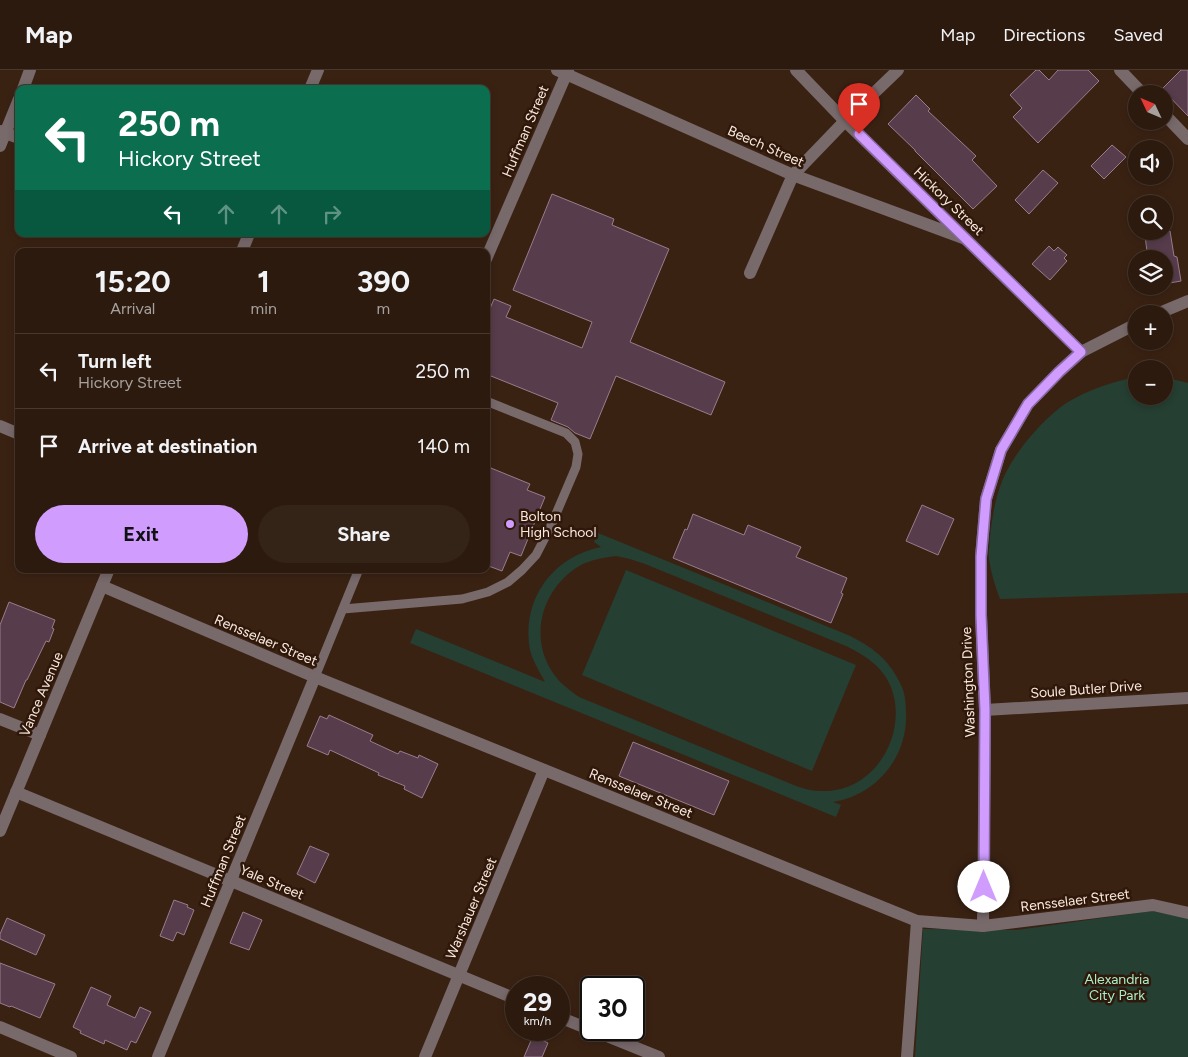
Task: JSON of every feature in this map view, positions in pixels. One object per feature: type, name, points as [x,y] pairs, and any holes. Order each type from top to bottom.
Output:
[{"type":"street","points":[[24,85],[30,70]]},
{"type":"street","points":[[312,85],[318,70]]},
{"type":"street","name":"Hickory Street","points":[[796,70],[845,121],[1081,352]]},
{"type":"street","points":[[750,273],[793,175],[898,70]]},
{"type":"street","points":[[1120,70],[1134,85]]},
{"type":"street","name":"Beech Street","points":[[564,71],[793,175],[966,240]]},
{"type":"street","name":"Huffman Street","points":[[490,249],[564,71]]},
{"type":"street","points":[[0,146],[3,132],[15,107]]},
{"type":"street","points":[[1173,123],[1188,139]]},
{"type":"street","points":[[3,132],[15,136]]},
{"type":"street","points":[[1173,308],[1188,301]]},
{"type":"street","name":"Washington Drive","points":[[984,926],[985,710],[981,615],[981,557],[986,499],[1001,450],[1028,404],[1081,352],[1128,328]]},
{"type":"street","points":[[0,426],[15,432]]},
{"type":"street","name":"Vance Avenue","points":[[0,831],[107,573]]},
{"type":"street","name":"Rensselaer Street","points":[[102,586],[315,677],[917,921],[984,926],[1153,905],[1188,913]]},
{"type":"street","name":"Huffman Street","points":[[158,1057],[315,677]]},
{"type":"street","name":"Soule Butler Drive","points":[[985,710],[1188,698]]},
{"type":"street","points":[[0,719],[40,735]]},
{"type":"street","name":"Warshauer Street","points":[[425,1057],[544,770]]},
{"type":"street","name":"Yale Street","points":[[16,792],[505,995]]},
{"type":"street","points":[[907,1057],[917,921]]},
{"type":"street","points":[[0,1027],[72,1057]]},
{"type":"street","points":[[619,1041],[659,1057]]},
{"type":"lane","points":[[343,609],[462,599],[488,592],[508,582],[536,555],[550,528],[576,467],[578,454],[575,442],[566,433],[490,403]]},
{"type":"lane","points":[[315,677],[357,573]]},
{"type":"green space","points":[[1128,379],[1128,405],[1173,405],[1173,379],[1188,383],[1188,593],[1000,599],[993,579],[989,553],[997,496],[1005,473],[1029,438],[1049,417],[1068,402],[1085,393]]},
{"type":"green space","points":[[598,533],[848,635],[872,649],[885,660],[895,674],[903,690],[905,701],[905,729],[902,744],[887,771],[863,791],[849,798],[833,802],[841,805],[836,817],[410,643],[416,629],[545,682],[530,650],[528,632],[530,614],[544,584],[555,571],[568,560],[584,552],[601,547],[594,542]],"holes":[[[616,556],[630,559],[846,646],[873,662],[888,680],[895,705],[895,723],[891,741],[883,757],[871,771],[857,782],[841,789],[812,790],[796,786],[579,697],[556,677],[547,663],[542,649],[542,618],[546,604],[564,578],[581,565]]]},
{"type":"green space","points":[[626,570],[856,665],[812,771],[582,675]]},
{"type":"green space","name":"Alexandria City Park","points":[[1152,911],[1188,918],[1188,1057],[915,1057],[923,929],[1017,930]]},
{"type":"building","points":[[1036,70],[1039,70],[1049,80],[1058,70],[1088,70],[1099,81],[1038,143],[1013,117],[1022,108],[1010,95]]},
{"type":"building","points":[[1181,70],[1188,70],[1188,116],[1173,100],[1173,85],[1166,85]]},
{"type":"building","points":[[916,95],[930,109],[928,111],[976,156],[972,160],[997,186],[973,209],[888,124]]},
{"type":"building","points":[[1112,145],[1126,157],[1104,179],[1091,166]]},
{"type":"building","points":[[1043,170],[1058,183],[1029,214],[1015,200]]},
{"type":"building","points":[[552,194],[614,219],[612,225],[669,249],[630,342],[725,382],[711,415],[616,376],[590,439],[551,420],[558,403],[490,376],[490,308],[494,299],[511,306],[506,317],[582,348],[592,322],[513,290]]},
{"type":"building","points":[[1146,240],[1171,240],[1174,256],[1177,257],[1181,281],[1173,282],[1173,250],[1147,250]]},
{"type":"building","points":[[1049,246],[1054,251],[1058,247],[1067,255],[1064,258],[1067,261],[1050,280],[1032,264]]},
{"type":"building","name":"Bolton High School","points":[[490,468],[530,484],[527,490],[545,497],[521,556],[510,552],[502,571],[490,566]]},
{"type":"building","points":[[922,505],[954,519],[938,555],[906,541]]},
{"type":"building","points":[[693,514],[744,535],[748,525],[801,547],[796,557],[847,578],[841,593],[843,594],[831,623],[673,558]]},
{"type":"building","points":[[9,602],[55,620],[49,642],[46,641],[14,708],[0,702],[0,625]]},
{"type":"building","points":[[329,715],[373,735],[370,741],[398,754],[400,751],[418,758],[419,755],[438,764],[422,798],[404,789],[405,786],[378,775],[379,773],[330,750],[328,755],[307,746],[320,716],[327,719]]},
{"type":"building","points":[[633,742],[729,781],[714,815],[619,776]]},
{"type":"building","points":[[310,846],[329,854],[315,883],[297,874]]},
{"type":"building","points":[[174,900],[188,905],[187,907],[194,910],[184,935],[177,932],[173,941],[160,936]]},
{"type":"building","points":[[243,912],[262,920],[249,950],[230,943]]},
{"type":"building","points":[[7,918],[45,935],[36,955],[0,939],[0,934]]},
{"type":"building","points":[[0,963],[55,984],[40,1018],[0,1003]]},
{"type":"building","points":[[91,987],[111,996],[107,1005],[135,1018],[140,1007],[151,1012],[136,1043],[131,1041],[127,1050],[105,1040],[104,1044],[80,1033],[81,1031],[73,1027]]},
{"type":"building","points":[[531,1041],[548,1043],[542,1057],[524,1057]]},
{"type":"place","name":"Bolton High School","points":[[510,524]]},
{"type":"route","points":[[859,134],[1081,352],[1028,404],[1001,450],[986,499],[981,557],[981,615],[985,710],[984,887]]}]
